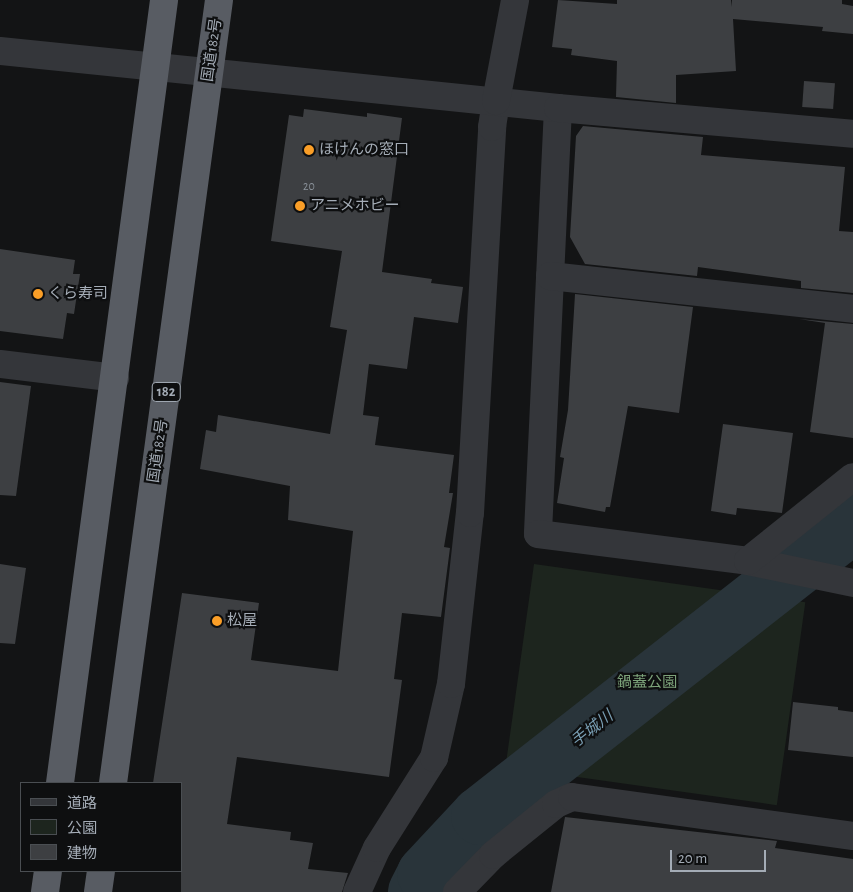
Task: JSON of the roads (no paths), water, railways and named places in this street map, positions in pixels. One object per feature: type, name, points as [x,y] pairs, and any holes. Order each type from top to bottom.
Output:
[{"type":"highway","points":[[60,782],[164,0]]},
{"type":"highway","name":"国道182号","points":[[113,782],[219,0]]},
{"type":"highway","points":[[45,892],[48,872]]},
{"type":"highway","points":[[98,892],[101,872]]},
{"type":"street","points":[[356,892],[378,848],[434,758],[451,684],[470,512],[492,127],[515,0]]},
{"type":"street","points":[[0,51],[155,65],[558,108],[853,134]]},
{"type":"street","points":[[558,108],[538,534],[755,563],[853,583]]},
{"type":"street","points":[[550,276],[853,309]]},
{"type":"street","points":[[0,364],[115,378]]},
{"type":"street","points":[[755,563],[853,477]]},
{"type":"street","points":[[457,892],[493,855],[556,804],[572,797],[853,836]]},
{"type":"waterway","name":"手城川","points":[[417,892],[426,874],[480,816],[853,524]]},
{"type":"place","name":"ほけんの窓口","points":[[309,150]]},
{"type":"place","name":"アニメホビー","points":[[300,206]]},
{"type":"place","name":"くら寿司","points":[[38,294]]},
{"type":"place","name":"松屋","points":[[217,621]]},
{"type":"park label","name":"鍋蓋公園","points":[[647,683]]}]
